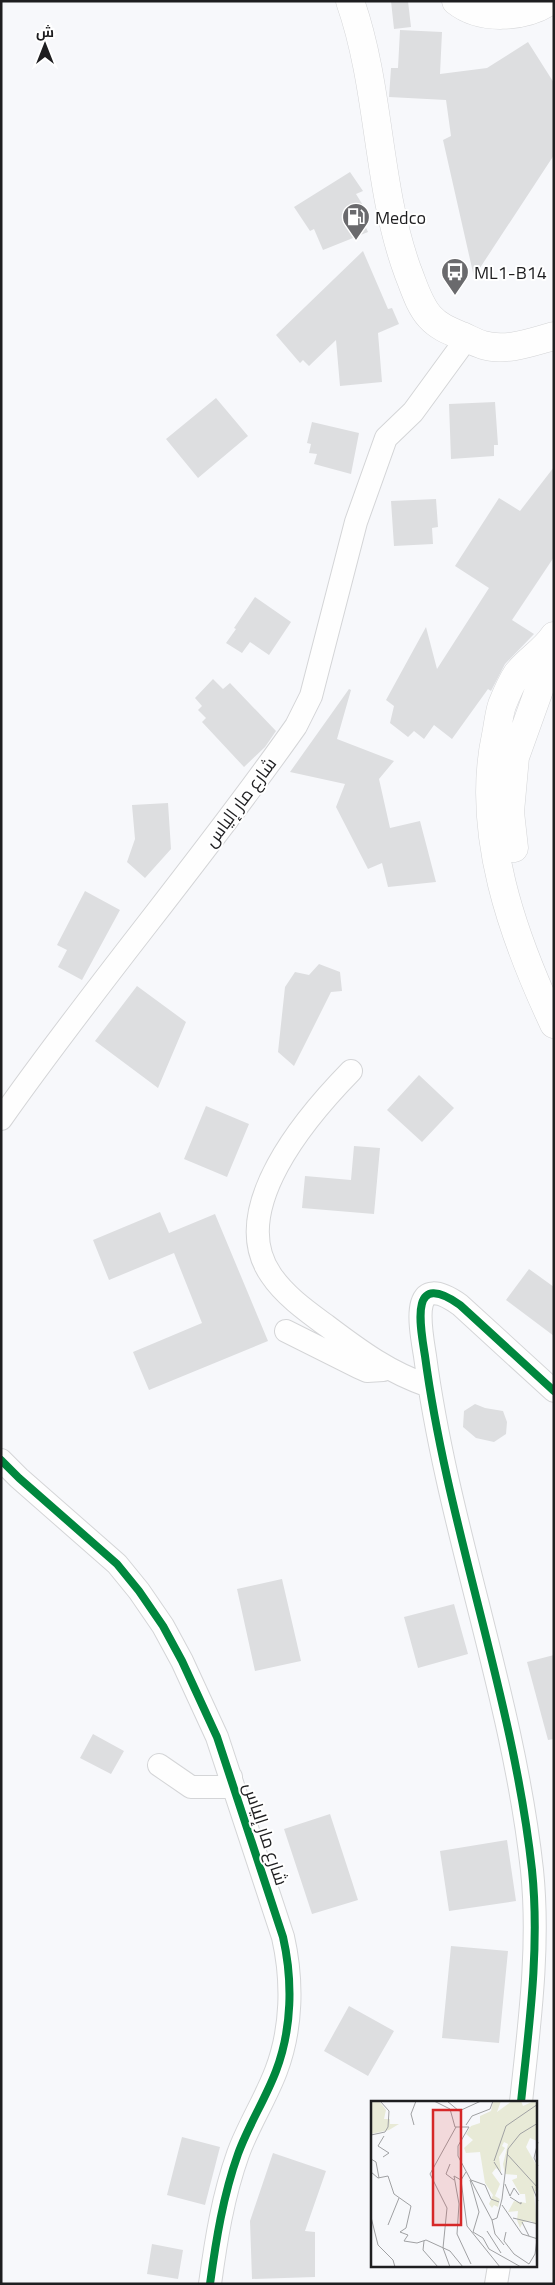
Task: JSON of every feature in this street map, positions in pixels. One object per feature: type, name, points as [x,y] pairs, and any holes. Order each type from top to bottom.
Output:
[{"type":"main road","points":[[350,1],[357,20],[387,189],[403,258],[416,295],[429,316],[445,329],[482,345],[497,347],[521,345],[554,336]]},
{"type":"main road","points":[[456,1],[468,11],[516,15],[541,7],[550,1]]},
{"type":"main road","points":[[551,640],[543,679],[515,756],[510,812],[516,866],[526,914],[554,984]]},
{"type":"main road","points":[[551,640],[518,674],[502,707],[491,758],[490,804],[496,849],[507,903],[526,959],[554,1024]]},
{"type":"street","name":"شارع مار إلياس","points":[[1,1119],[39,1066],[140,937],[296,726],[311,696],[356,522],[386,438],[414,412],[467,338]]},
{"type":"street","points":[[1,1095],[20,1073],[34,1065],[39,1066]]},
{"type":"street","points":[[351,1071],[322,1101],[281,1159],[266,1192],[258,1219],[263,1258],[271,1275],[306,1311],[389,1369],[428,1386]]},
{"type":"street","points":[[521,2101],[534,1932],[532,1872],[517,1778],[428,1386],[419,1314],[425,1299],[429,1294],[437,1293],[448,1297],[467,1310],[554,1391]]},
{"type":"street","points":[[286,1331],[366,1370],[389,1369]]},
{"type":"street","name":"شارع مار إلياس","points":[[1,1460],[117,1564],[140,1591],[163,1626],[182,1661],[217,1737],[283,1937],[289,1962],[288,2017],[276,2070],[239,2154],[228,2188],[210,2284]]},
{"type":"street","points":[[159,1765],[191,1787],[224,1787],[231,1777]]},
{"type":"street","points":[[496,2284],[499,2268]]},
{"type":"building","points":[[391,1],[408,1],[411,27],[394,29]]},
{"type":"building","points":[[400,30],[442,32],[440,74],[487,68],[528,42],[554,83],[554,155],[474,277],[443,140],[451,136],[446,100],[389,97],[391,68],[398,68]]},
{"type":"building","points":[[350,172],[363,191],[356,194],[364,207],[358,210],[368,232],[323,250],[314,229],[310,231],[294,207]]},
{"type":"building","points":[[363,251],[388,309],[392,308],[399,324],[378,333],[382,382],[340,386],[336,340],[309,366],[303,360],[300,363],[276,335]]},
{"type":"building","points":[[216,398],[248,436],[198,478],[166,439]]},
{"type":"building","points":[[495,402],[498,445],[494,445],[494,456],[451,459],[449,404]]},
{"type":"building","points":[[312,422],[359,433],[351,474],[314,464],[317,454],[309,453],[311,444],[307,443]]},
{"type":"building","points":[[554,467],[554,557],[512,620],[534,634],[505,664],[491,691],[488,689],[452,739],[434,725],[424,739],[414,731],[408,737],[390,723],[394,706],[386,700],[426,627],[437,669],[489,588],[455,566],[499,498],[520,511]]},
{"type":"building","points":[[436,499],[438,527],[432,528],[433,544],[394,546],[391,501]]},
{"type":"building","points":[[255,597],[291,622],[269,655],[250,642],[242,653],[226,643]]},
{"type":"building","points":[[213,679],[223,689],[230,683],[276,731],[265,747],[244,767],[202,722],[206,718],[198,710],[202,706],[195,698]]},
{"type":"building","points":[[349,689],[351,690],[337,739],[394,761],[379,779],[390,828],[420,821],[436,882],[388,887],[382,863],[368,869],[336,807],[345,784],[290,772]]},
{"type":"building","points":[[168,803],[171,849],[145,878],[127,862],[135,839],[132,805]]},
{"type":"building","points":[[85,891],[120,910],[82,980],[58,967],[67,950],[57,945]]},
{"type":"building","points":[[319,964],[340,972],[342,991],[331,992],[294,1066],[278,1052],[285,987],[295,972],[309,975]]},
{"type":"building","points":[[137,986],[186,1022],[158,1088],[95,1041]]},
{"type":"building","points":[[419,1075],[454,1108],[422,1142],[387,1110]]},
{"type":"building","points":[[206,1106],[249,1124],[227,1177],[184,1159]]},
{"type":"building","points":[[354,1146],[380,1148],[374,1214],[302,1208],[305,1176],[351,1180]]},
{"type":"building","points":[[160,1212],[169,1233],[215,1214],[268,1341],[149,1390],[133,1352],[202,1323],[174,1253],[109,1280],[93,1240]]},
{"type":"building","points":[[529,1269],[554,1287],[554,1336],[506,1300]]},
{"type":"building","points":[[475,1404],[503,1411],[507,1422],[506,1434],[494,1442],[476,1438],[463,1427],[464,1411]]},
{"type":"building","points":[[282,1579],[301,1661],[255,1671],[237,1589]]},
{"type":"building","points":[[454,1604],[468,1654],[418,1668],[404,1617]]},
{"type":"building","points":[[554,1655],[554,1739],[548,1740],[527,1662]]},
{"type":"building","points":[[93,1734],[124,1751],[111,1774],[80,1758]]},
{"type":"building","points":[[330,1814],[358,1900],[312,1914],[284,1829]]},
{"type":"building","points":[[507,1840],[516,1901],[449,1911],[440,1851]]},
{"type":"building","points":[[451,1946],[508,1951],[499,2043],[442,2038]]},
{"type":"building","points":[[349,2006],[394,2031],[368,2076],[324,2051]]},
{"type":"building","points":[[182,2137],[220,2147],[205,2205],[167,2195]]},
{"type":"building","points":[[273,2153],[326,2171],[305,2231],[315,2232],[315,2277],[252,2279],[250,2221]]},
{"type":"building","points":[[152,2244],[183,2250],[178,2279],[147,2274]]},
{"type":"cycle path","points":[[521,2101],[534,1957],[535,1928],[532,1870],[523,1805],[510,1741],[435,1421],[421,1330],[420,1317],[425,1297],[432,1293],[444,1296],[460,1305],[554,1391]]},
{"type":"cycle path","points":[[1,1460],[117,1564],[139,1591],[163,1626],[182,1661],[217,1737],[283,1937],[289,1988],[288,2022],[285,2039],[276,2071],[242,2144],[228,2186],[210,2284]]},
{"type":"place","name":"Medco","points":[[356,241]]},
{"type":"place","name":"ML1-B14","points":[[455,296]]}]
